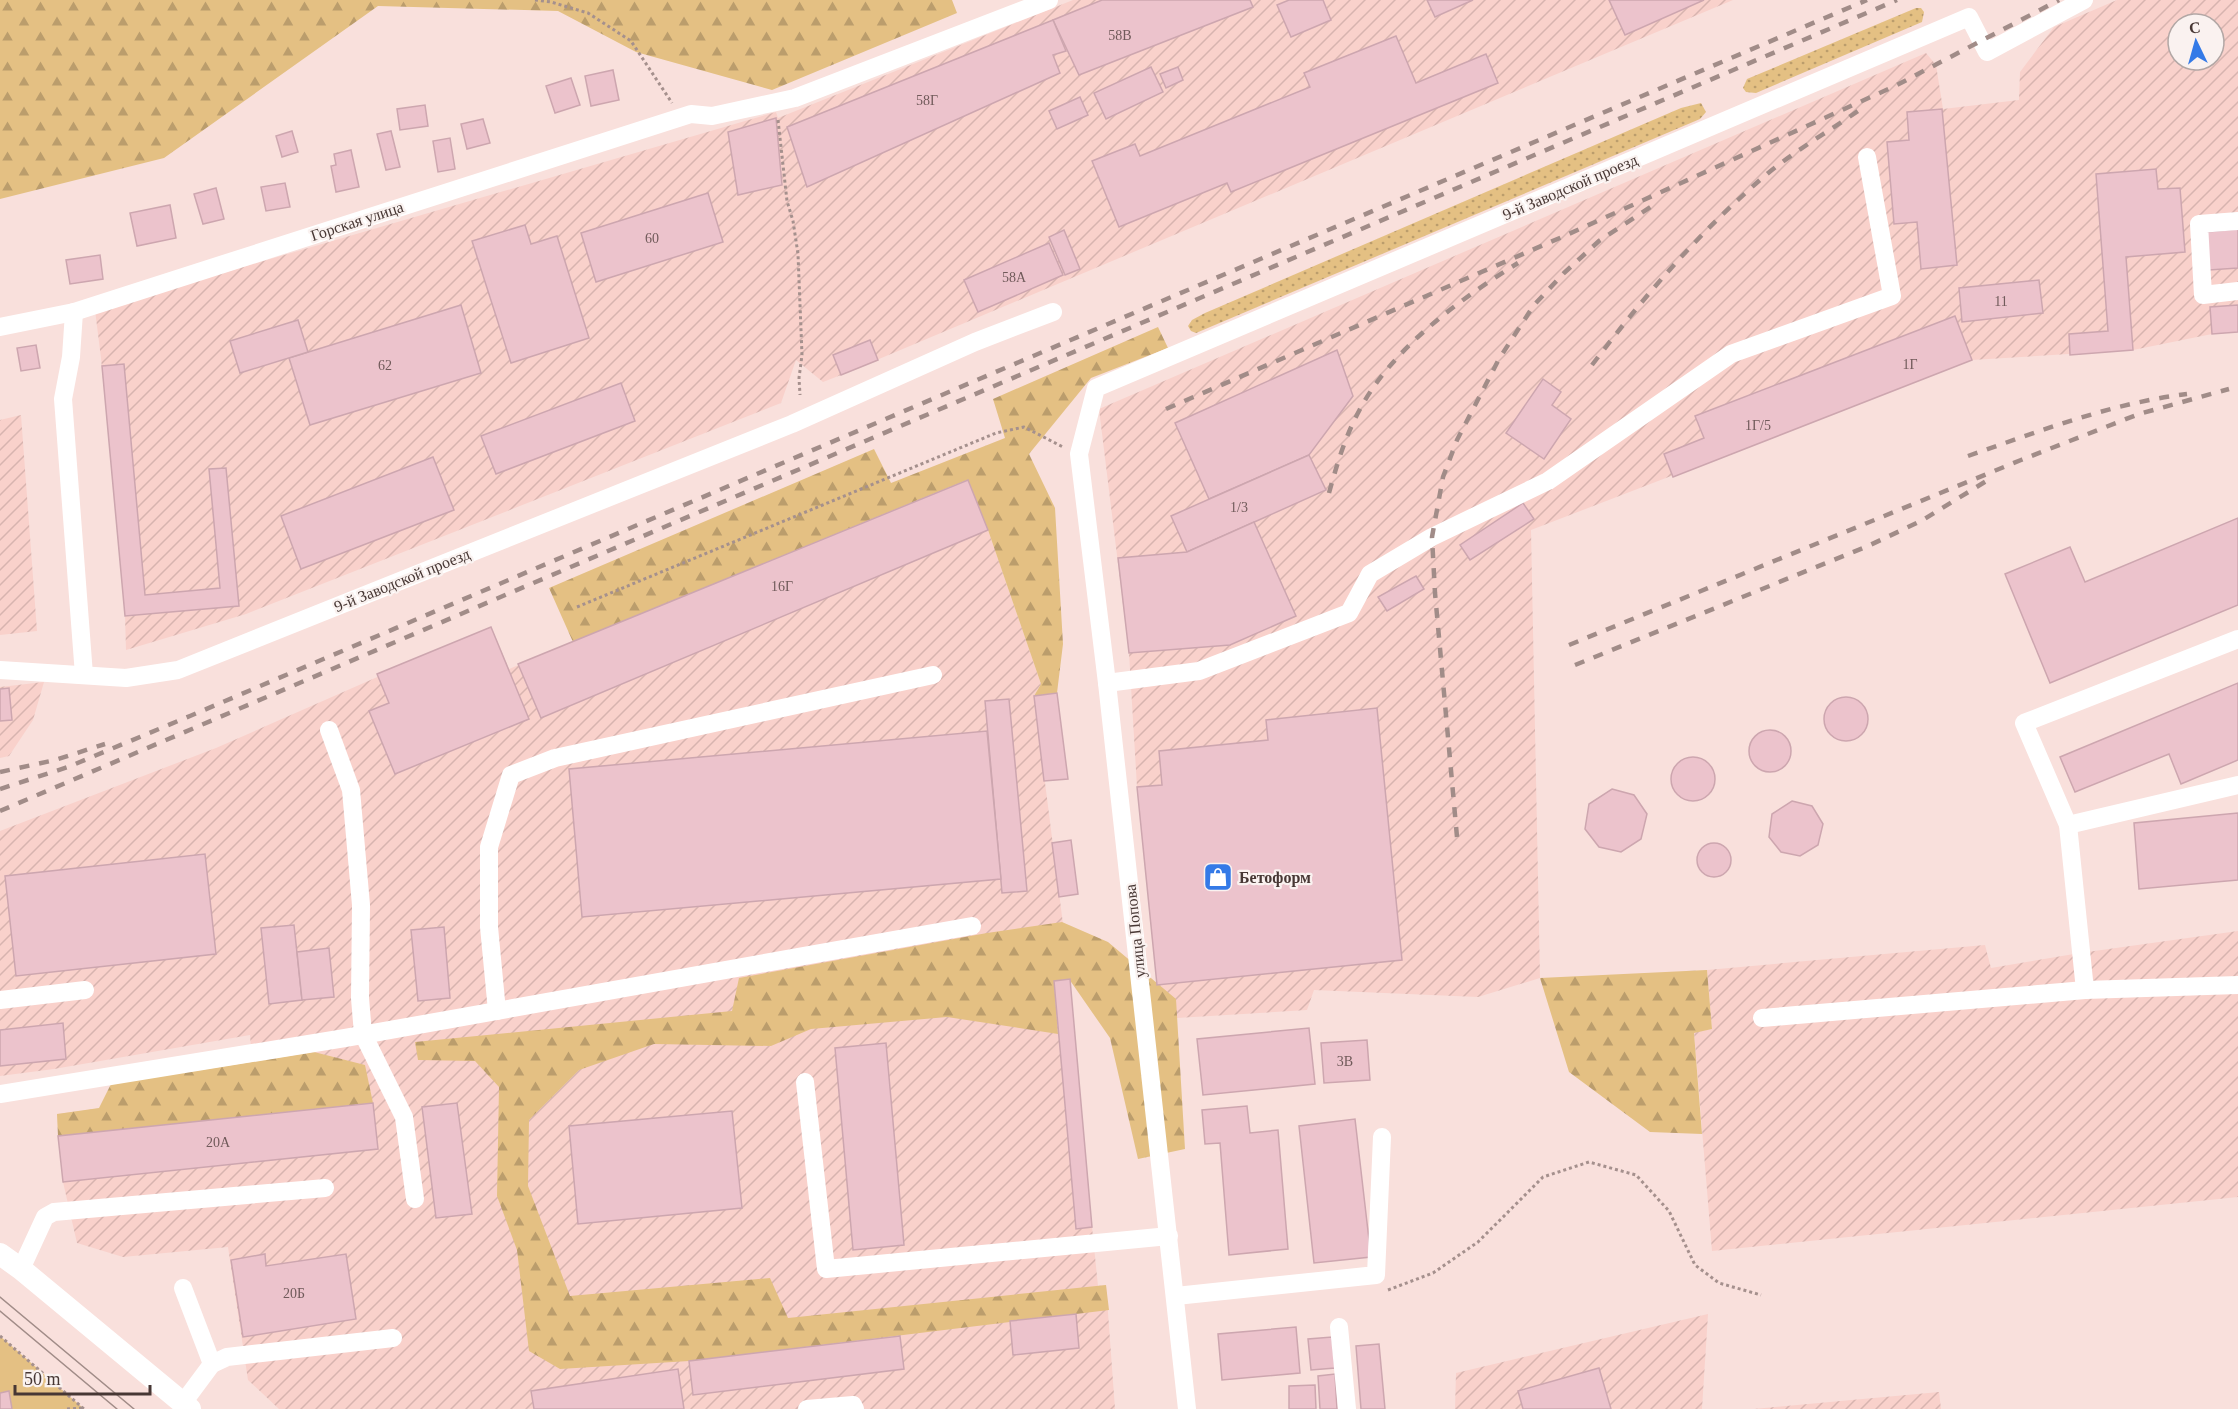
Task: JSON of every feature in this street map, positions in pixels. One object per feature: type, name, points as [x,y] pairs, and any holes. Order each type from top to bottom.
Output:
[{"type":"main road","points":[[0,1254],[186,1406]]},
{"type":"street","name":"Горская улица","points":[[0,327],[74,312],[691,114],[712,116],[795,98],[1049,0]]},
{"type":"street","name":"9-й Заводской проезд","points":[[1079,454],[1096,388],[1969,17],[1987,52],[2084,0]]},
{"type":"street","points":[[1107,683],[1200,671],[1349,613],[1370,574],[1432,537],[1548,481],[1731,354],[1892,296],[1867,157]]},
{"type":"street","points":[[2238,221],[2199,224],[2203,294],[2238,291]]},
{"type":"street","points":[[74,312],[63,399],[84,675]]},
{"type":"street","name":"9-й Заводской проезд","points":[[0,670],[126,678],[178,670],[792,424],[975,342],[1053,312]]},
{"type":"street","name":"улица Попова","points":[[1079,454],[1176,1296],[1186,1409]]},
{"type":"street","points":[[2085,990],[2068,825],[2024,723],[2238,639]]},
{"type":"street","points":[[497,1011],[489,927],[489,847],[511,775],[555,758],[933,675]]},
{"type":"street","points":[[330,730],[351,790],[361,905],[360,998],[363,1034],[404,1117],[415,1199]]},
{"type":"street","points":[[2068,825],[2238,785]]},
{"type":"street","points":[[0,1094],[497,1011],[972,926]]},
{"type":"street","points":[[1762,1018],[2085,990],[2238,985]]},
{"type":"street","points":[[0,1000],[85,990]]},
{"type":"street","points":[[805,1082],[826,1269],[1169,1236]]},
{"type":"street","points":[[1176,1296],[1376,1275],[1383,1137]]},
{"type":"street","points":[[21,1269],[45,1216],[54,1212],[324,1188]]},
{"type":"street","points":[[183,1288],[212,1364]]},
{"type":"street","points":[[1339,1327],[1347,1409]]},
{"type":"street","points":[[186,1406],[212,1364],[226,1357],[393,1338]]},
{"type":"street","points":[[807,1409],[853,1404],[855,1409]]},
{"type":"path","points":[[535,0],[551,2],[588,13],[631,41],[671,102],[691,114]]},
{"type":"path","points":[[773,102],[777,107],[787,201],[793,221],[798,254],[802,355],[799,378],[800,395]]},
{"type":"path","points":[[577,607],[996,433],[1024,427],[1079,454]]},
{"type":"path","points":[[1381,1292],[1433,1273],[1478,1242],[1543,1177],[1588,1162],[1636,1175],[1669,1211],[1695,1264],[1719,1283],[1761,1295]]},
{"type":"path","points":[[0,1336],[83,1408]]},
{"type":"path","points":[[67,1409],[83,1408]]},
{"type":"shaded area","points":[[1073,0],[1733,0],[823,382],[796,360],[781,403],[246,614],[126,650],[125,616],[95,310],[776,112],[778,118]]},
{"type":"shaded area","points":[[2117,0],[2238,0],[2238,332],[2212,334],[2133,350],[1972,360],[1531,530],[1540,978],[1478,997],[1314,990],[1307,1010],[1161,1019],[1137,787],[1129,653],[1099,409],[1926,53],[1936,65],[1943,109],[2019,100],[2020,72],[2054,27]]},
{"type":"shaded area","points":[[21,415],[37,631],[0,635],[0,420]]},
{"type":"shaded area","points":[[968,480],[988,530],[1041,684],[1034,696],[1070,979],[1054,981],[1076,1228],[1092,1227],[1098,1286],[1106,1285],[1115,1409],[279,1409],[248,1380],[228,1247],[123,1257],[77,1243],[63,1182],[57,1114],[254,1088],[250,1035],[54,1069],[0,1076],[0,831],[216,748],[491,627],[509,669]]},
{"type":"shaded area","points":[[44,682],[33,720],[9,756],[0,758],[0,687]]},
{"type":"shaded area","points":[[2238,931],[2238,1197],[1712,1251],[1694,1032],[1712,1029],[1707,970],[1985,945],[1991,968]]},
{"type":"shaded area","points":[[1708,1314],[1702,1409],[1455,1409],[1456,1373]]},
{"type":"shaded area","points":[[1939,1392],[1941,1409],[1754,1409]]},
{"type":"green space","points":[[0,0],[952,0],[957,13],[772,90],[636,52],[558,11],[378,6],[164,158],[0,199]]},
{"type":"green space","points":[[1916,8],[1921,8],[1924,12],[1922,22],[1756,93],[1746,92],[1743,88],[1747,79]]},
{"type":"green space","points":[[1701,103],[1706,112],[1700,119],[1196,333],[1188,326],[1192,320],[1205,313],[1681,108]]},
{"type":"green space","points":[[1158,327],[1168,348],[1091,378],[1029,454],[1055,508],[1063,644],[1057,693],[1034,696],[1041,684],[988,530],[967,480],[573,642],[549,588],[874,449],[891,483],[1005,438],[993,399]]},
{"type":"green space","points":[[1062,922],[1108,942],[1176,999],[1185,1149],[1138,1159],[1110,1038],[1069,979],[1054,981],[1058,1034],[947,1017],[811,1029],[771,1046],[654,1044],[579,1070],[529,1120],[528,1186],[570,1296],[770,1278],[788,1318],[1106,1285],[1109,1310],[689,1361],[560,1369],[529,1351],[517,1250],[497,1196],[499,1087],[475,1061],[418,1060],[415,1042],[732,1011],[739,978],[987,933]]},
{"type":"green space","points":[[1707,970],[1712,1029],[1694,1033],[1702,1134],[1650,1132],[1569,1072],[1540,978]]},
{"type":"green space","points":[[314,1052],[365,1065],[373,1103],[58,1136],[57,1114],[99,1108],[111,1084]]},
{"type":"green space","points":[[0,1336],[83,1408],[84,1409],[0,1409]]},
{"type":"building","points":[[1102,0],[1250,0],[1253,7],[1079,75],[1053,20]]},
{"type":"building","points":[[1289,0],[1323,0],[1331,20],[1291,37],[1277,5]]},
{"type":"building","points":[[1427,0],[1473,0],[1435,17]]},
{"type":"building","points":[[1609,0],[1704,0],[1625,35]]},
{"type":"building","points":[[1053,20],[1066,51],[1053,55],[1060,73],[807,187],[787,127]]},
{"type":"building","points":[[1396,36],[1416,83],[1486,54],[1498,83],[1231,192],[1227,183],[1119,227],[1092,161],[1135,144],[1140,156],[1310,87],[1304,73]]},
{"type":"building","points":[[1151,67],[1163,92],[1106,119],[1094,93]]},
{"type":"building","points":[[1178,67],[1183,80],[1166,88],[1160,74]]},
{"type":"building","points":[[613,70],[619,100],[591,106],[585,76]]},
{"type":"building","points":[[571,78],[580,105],[555,113],[546,86]]},
{"type":"building","points":[[1080,97],[1088,115],[1057,129],[1049,111]]},
{"type":"building","points":[[425,105],[428,126],[400,130],[397,109]]},
{"type":"building","points":[[1942,109],[1957,265],[1921,269],[1917,222],[1894,224],[1887,142],[1909,140],[1907,112]]},
{"type":"building","points":[[776,118],[782,185],[738,195],[728,132]]},
{"type":"building","points":[[483,119],[490,143],[467,149],[461,124]]},
{"type":"building","points":[[292,131],[298,152],[282,157],[276,136]]},
{"type":"building","points":[[391,131],[400,167],[386,170],[377,134]]},
{"type":"building","points":[[450,138],[455,169],[438,172],[433,141]]},
{"type":"building","points":[[351,150],[359,187],[336,192],[331,166],[336,165],[334,154]]},
{"type":"building","points":[[2156,169],[2158,189],[2180,188],[2185,252],[2126,257],[2133,350],[2070,355],[2069,334],[2108,331],[2096,174]]},
{"type":"building","points":[[285,183],[290,207],[266,211],[261,187]]},
{"type":"building","points":[[216,188],[224,219],[203,224],[194,194]]},
{"type":"building","points":[[708,193],[723,242],[596,282],[581,233]]},
{"type":"building","points":[[170,205],[176,238],[137,246],[130,213]]},
{"type":"building","points":[[525,225],[531,244],[557,236],[589,338],[511,363],[472,241]]},
{"type":"building","points":[[2238,229],[2238,268],[2209,270],[2206,232]]},
{"type":"building","points":[[1064,230],[1080,269],[1065,275],[1049,237]]},
{"type":"building","points":[[1049,243],[1063,275],[978,312],[964,280]]},
{"type":"building","points":[[100,255],[103,279],[70,284],[66,260]]},
{"type":"building","points":[[2039,280],[2043,313],[1962,322],[1959,288]]},
{"type":"building","points":[[461,305],[481,373],[310,425],[289,358]]},
{"type":"building","points":[[2238,305],[2238,332],[2212,334],[2210,307]]},
{"type":"building","points":[[1955,316],[1972,360],[1673,477],[1664,454],[1704,438],[1695,416]]},
{"type":"building","points":[[298,320],[308,352],[240,373],[230,341]]},
{"type":"building","points":[[870,340],[878,360],[841,375],[833,355]]},
{"type":"building","points":[[36,345],[40,368],[21,371],[17,348]]},
{"type":"building","points":[[1337,350],[1353,396],[1309,455],[1209,499],[1175,423]]},
{"type":"building","points":[[124,364],[145,595],[220,588],[209,469],[226,468],[239,606],[125,616],[102,366]]},
{"type":"building","points":[[1543,379],[1561,392],[1552,405],[1571,419],[1544,459],[1506,433]]},
{"type":"building","points":[[621,383],[635,421],[496,474],[481,436]]},
{"type":"building","points":[[1309,455],[1326,490],[1187,552],[1171,516]]},
{"type":"building","points":[[433,457],[454,510],[301,569],[281,516]]},
{"type":"building","points":[[968,480],[988,530],[541,718],[518,664]]},
{"type":"building","points":[[1523,503],[1534,519],[1470,560],[1460,545]]},
{"type":"building","points":[[2238,518],[2238,605],[2050,683],[2005,574],[2070,547],[2085,582]]},
{"type":"building","points":[[1254,522],[1296,616],[1230,645],[1129,653],[1118,558],[1187,552]]},
{"type":"building","points":[[1416,576],[1424,589],[1387,611],[1378,597]]},
{"type":"building","points":[[491,627],[529,719],[395,774],[369,711],[389,703],[377,674]]},
{"type":"building","points":[[2238,683],[2238,760],[2181,784],[2169,754],[2075,792],[2060,757]]},
{"type":"building","points":[[9,688],[12,720],[0,721],[0,689]]},
{"type":"building","points":[[1057,693],[1068,779],[1044,781],[1034,696]]},
{"type":"building","points":[[1846,697],[1861,704],[1868,719],[1861,734],[1846,741],[1831,734],[1824,719],[1831,704]]},
{"type":"building","points":[[1009,699],[1027,891],[1002,893],[985,701]]},
{"type":"building","points":[[1377,708],[1402,960],[1157,985],[1137,787],[1162,785],[1159,751],[1268,740],[1266,720]]},
{"type":"building","points":[[1770,730],[1778,731],[1785,736],[1790,743],[1790,759],[1785,766],[1778,771],[1770,772],[1762,771],[1755,766],[1750,759],[1749,751],[1750,743],[1755,736],[1762,731]]},
{"type":"building","points":[[987,731],[1001,879],[582,917],[569,769]]},
{"type":"building","points":[[1693,757],[1708,764],[1715,779],[1708,794],[1693,801],[1678,794],[1671,779],[1678,764]]},
{"type":"building","points":[[1612,789],[1634,795],[1647,814],[1641,839],[1621,852],[1599,847],[1585,829],[1589,804]]},
{"type":"building","points":[[1792,801],[1812,806],[1823,824],[1818,845],[1800,856],[1781,852],[1769,837],[1772,814]]},
{"type":"building","points":[[2238,813],[2238,880],[2139,889],[2134,823]]},
{"type":"building","points":[[1071,840],[1078,894],[1059,897],[1052,843]]},
{"type":"building","points":[[1714,843],[1726,848],[1731,860],[1726,872],[1714,877],[1702,872],[1697,860],[1702,848]]},
{"type":"building","points":[[205,854],[216,954],[16,976],[5,876]]},
{"type":"building","points":[[294,925],[302,1000],[269,1004],[261,928]]},
{"type":"building","points":[[444,927],[450,998],[418,1001],[411,930]]},
{"type":"building","points":[[329,948],[334,997],[302,1000],[297,952]]},
{"type":"building","points":[[1070,979],[1092,1227],[1076,1229],[1054,981]]},
{"type":"building","points":[[63,1023],[66,1059],[0,1066],[0,1030]]},
{"type":"building","points":[[1309,1028],[1315,1084],[1203,1095],[1197,1039]]},
{"type":"building","points":[[1367,1040],[1370,1080],[1324,1083],[1321,1043]]},
{"type":"building","points":[[886,1043],[904,1245],[853,1250],[835,1048]]},
{"type":"building","points":[[373,1103],[378,1149],[63,1182],[58,1136]]},
{"type":"building","points":[[457,1103],[472,1214],[436,1218],[422,1107]]},
{"type":"building","points":[[1247,1106],[1250,1133],[1278,1130],[1288,1249],[1229,1255],[1220,1143],[1205,1144],[1202,1110]]},
{"type":"building","points":[[732,1111],[742,1208],[578,1224],[569,1126]]},
{"type":"building","points":[[1355,1119],[1371,1257],[1314,1263],[1299,1126]]},
{"type":"building","points":[[265,1254],[266,1266],[346,1254],[356,1319],[243,1337],[231,1260]]},
{"type":"building","points":[[1076,1314],[1079,1348],[1013,1355],[1010,1321]]},
{"type":"building","points":[[1296,1327],[1300,1373],[1222,1380],[1218,1334]]},
{"type":"building","points":[[900,1336],[904,1369],[693,1395],[689,1361]]},
{"type":"building","points":[[1332,1337],[1335,1368],[1311,1370],[1308,1339]]},
{"type":"building","points":[[1379,1344],[1385,1409],[1361,1409],[1356,1346]]},
{"type":"building","points":[[1599,1368],[1611,1409],[1523,1409],[1518,1391]]},
{"type":"building","points":[[678,1369],[684,1409],[534,1409],[531,1391]]},
{"type":"building","points":[[1335,1374],[1337,1409],[1320,1409],[1318,1376]]},
{"type":"building","points":[[1315,1385],[1316,1409],[1289,1409],[1289,1386]]},
{"type":"building","points":[[9,1391],[12,1409],[0,1409],[0,1393]]},
{"type":"tram line","points":[[0,1297],[134,1409]]},
{"type":"tram line","points":[[0,1311],[117,1409]]},
{"type":"railway","points":[[0,789],[68,767],[190,716],[1867,0]]},
{"type":"railway","points":[[0,811],[1897,0]]},
{"type":"railway","points":[[1166,409],[1562,237],[1895,86],[2059,0]]},
{"type":"railway","points":[[1592,365],[1653,289],[1696,241],[1742,196],[1779,165],[1865,106]]},
{"type":"railway","points":[[1457,837],[1432,537],[1443,477],[1457,440],[1499,359],[1534,305],[1599,241],[1658,202]]},
{"type":"railway","points":[[1329,493],[1354,421],[1373,388],[1389,367],[1408,346],[1451,309],[1518,263]]},
{"type":"railway","points":[[1569,645],[2139,414],[2229,389]]},
{"type":"railway","points":[[1968,456],[2104,411],[2187,394]]},
{"type":"railway","points":[[1575,665],[1868,546],[1921,521],[1988,480]]},
{"type":"railway","points":[[0,772],[55,760],[105,744]]},
{"type":"place","name":"Бетоформ","points":[[1218,877]]}]
